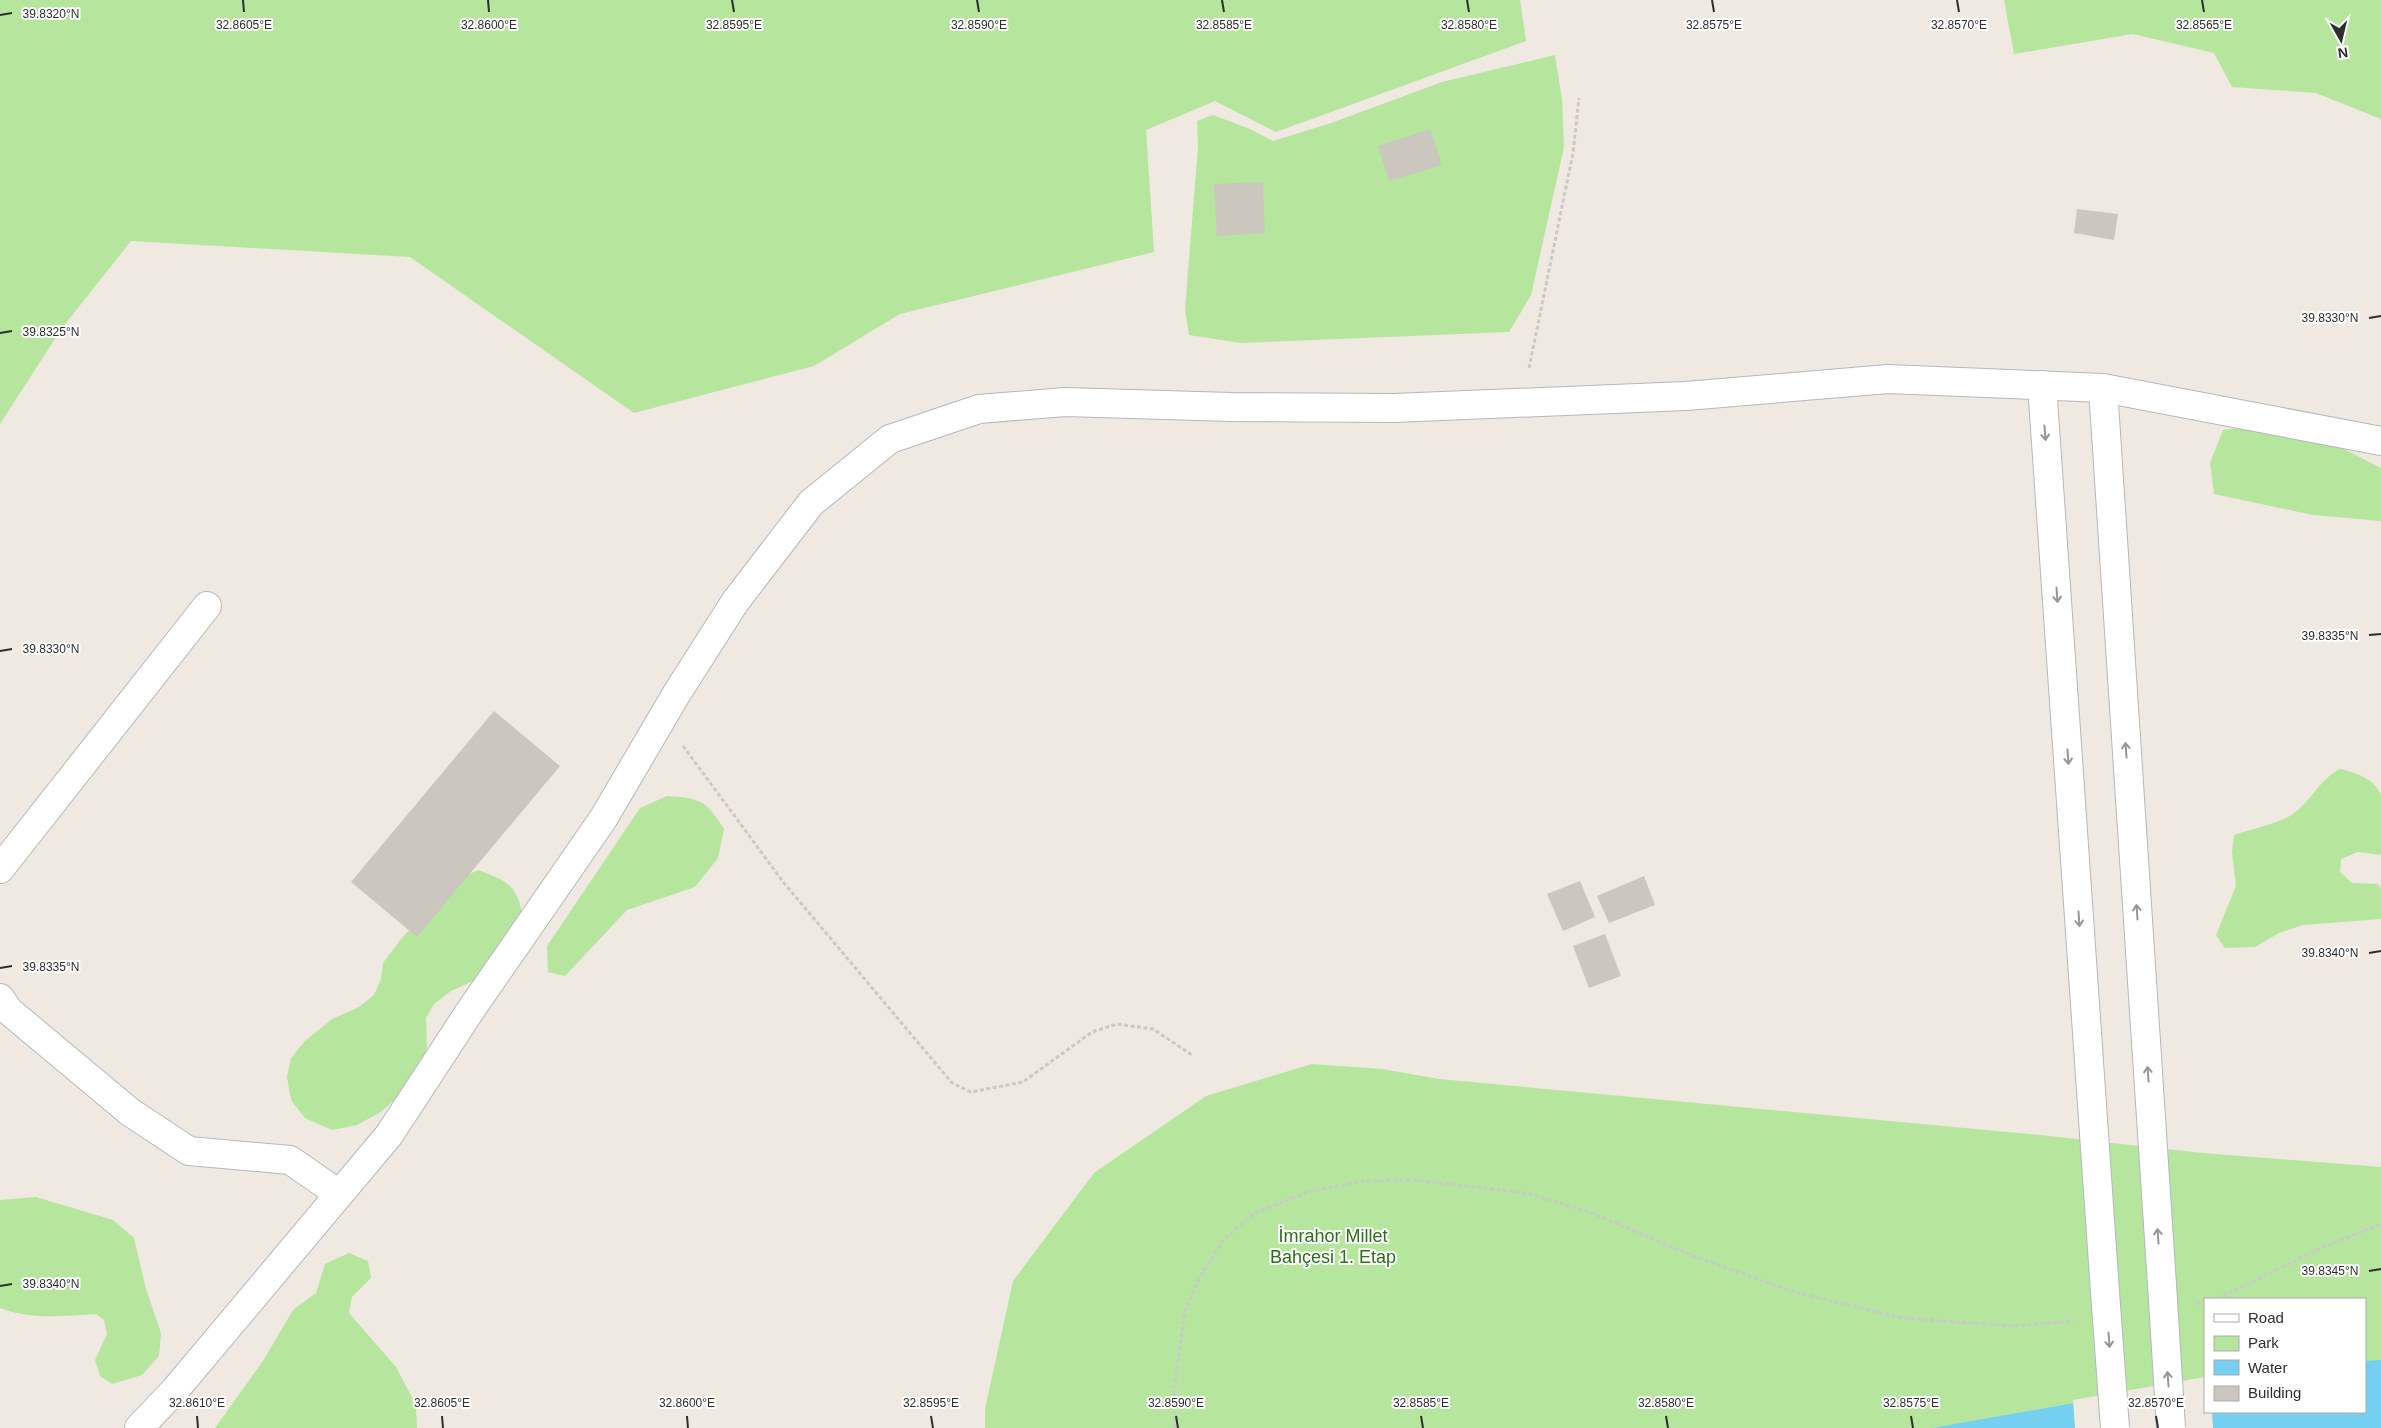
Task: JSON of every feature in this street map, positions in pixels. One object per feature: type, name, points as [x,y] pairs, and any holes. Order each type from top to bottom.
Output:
[{"type":"street","points":[[139,1428],[175,1390],[388,1135],[475,1003],[603,819],[662,718],[735,602],[811,503],[890,439],[979,409],[1065,402],[1394,408],[1686,396],[1888,379],[2103,388],[2381,441]]},
{"type":"street","points":[[2042,384],[2115,1428]]},
{"type":"street","points":[[2103,388],[2171,1428]]},
{"type":"street","points":[[0,869],[207,606]]},
{"type":"street","points":[[0,998],[9,1011],[130,1112],[189,1151],[290,1160],[338,1194]]},
{"type":"path","points":[[1522,403],[1573,153],[1579,98]]},
{"type":"path","points":[[662,718],[784,883],[952,1083],[971,1092],[1023,1082],[1092,1032],[1117,1024],[1153,1029],[1192,1055]]},
{"type":"path","points":[[1175,1428],[1174,1389],[1185,1311],[1200,1277],[1224,1239],[1255,1213],[1308,1192],[1363,1181],[1416,1180],[1526,1193],[1588,1212],[1696,1257],[1794,1292],[1903,1318],[2012,1326],[2056,1324],[2084,1320]]},
{"type":"path","points":[[2219,1298],[2321,1248],[2381,1224]]},
{"type":"path","points":[[2196,1304],[2204,1302]]},
{"type":"green space","points":[[0,0],[1520,0],[1526,41],[1276,132],[1215,101],[1146,130],[1154,252],[900,314],[814,366],[634,413],[410,257],[131,241],[62,328],[0,424]]},
{"type":"green space","points":[[2004,0],[2381,0],[2381,119],[2316,93],[2232,87],[2214,53],[2133,34],[2014,54]]},
{"type":"green space","points":[[1555,55],[1562,99],[1564,147],[1531,295],[1509,332],[1241,343],[1189,335],[1185,309],[1198,147],[1197,121],[1213,115],[1250,129],[1273,141],[1331,123],[1442,82]]},
{"type":"green space","points":[[2263,425],[2336,445],[2381,468],[2381,521],[2313,515],[2214,494],[2210,463],[2223,430]]},
{"type":"green space","points":[[2340,769],[2364,777],[2375,785],[2381,796],[2381,855],[2358,852],[2341,859],[2340,872],[2352,883],[2378,884],[2381,889],[2381,919],[2303,925],[2279,933],[2255,947],[2225,948],[2216,935],[2236,886],[2232,852],[2234,835],[2273,823],[2293,814],[2327,778]]},
{"type":"green space","points":[[667,796],[687,798],[701,802],[712,812],[724,829],[718,858],[695,887],[627,910],[565,976],[548,972],[547,946],[640,808]]},
{"type":"green space","points":[[478,870],[496,877],[509,885],[518,897],[523,917],[480,978],[451,991],[434,1004],[426,1018],[427,1048],[418,1070],[405,1090],[381,1112],[357,1125],[332,1130],[305,1118],[291,1100],[287,1077],[291,1058],[305,1041],[332,1019],[359,1007],[374,995],[381,979],[383,963],[401,939],[455,881]]},
{"type":"green space","name":"İmrahor Millet Bahçesi 1. Etap","points":[[1312,1064],[1382,1069],[1439,1079],[2040,1135],[2203,1153],[2381,1167],[2381,1428],[985,1428],[985,1409],[1013,1281],[1094,1173],[1206,1096]]},
{"type":"green space","points":[[36,1197],[113,1220],[134,1238],[146,1289],[161,1333],[159,1356],[142,1375],[112,1384],[100,1376],[95,1360],[107,1334],[104,1320],[96,1314],[36,1316],[0,1308],[0,1200]]},
{"type":"green space","points":[[349,1253],[368,1261],[371,1278],[352,1297],[349,1313],[396,1367],[416,1405],[417,1428],[215,1428],[263,1361],[293,1310],[316,1293],[325,1264]]},
{"type":"water","points":[[2381,1360],[2381,1428],[1932,1428],[2204,1380],[2204,1413],[2366,1413],[2366,1361]]},
{"type":"pier","points":[[2204,1377],[2204,1413],[2212,1413],[2213,1428],[2075,1428],[2073,1400]]},
{"type":"building","points":[[1430,129],[1442,165],[1389,181],[1378,146]]},
{"type":"building","points":[[1263,182],[1265,233],[1217,236],[1214,184]]},
{"type":"building","points":[[2077,209],[2118,214],[2114,240],[2074,233]]},
{"type":"building","points":[[494,711],[560,766],[417,937],[351,882]]},
{"type":"building","points":[[1644,876],[1655,905],[1609,923],[1597,896]]},
{"type":"building","points":[[1580,881],[1595,917],[1563,931],[1547,894]]},
{"type":"building","points":[[1605,934],[1621,976],[1589,988],[1573,946]]}]
